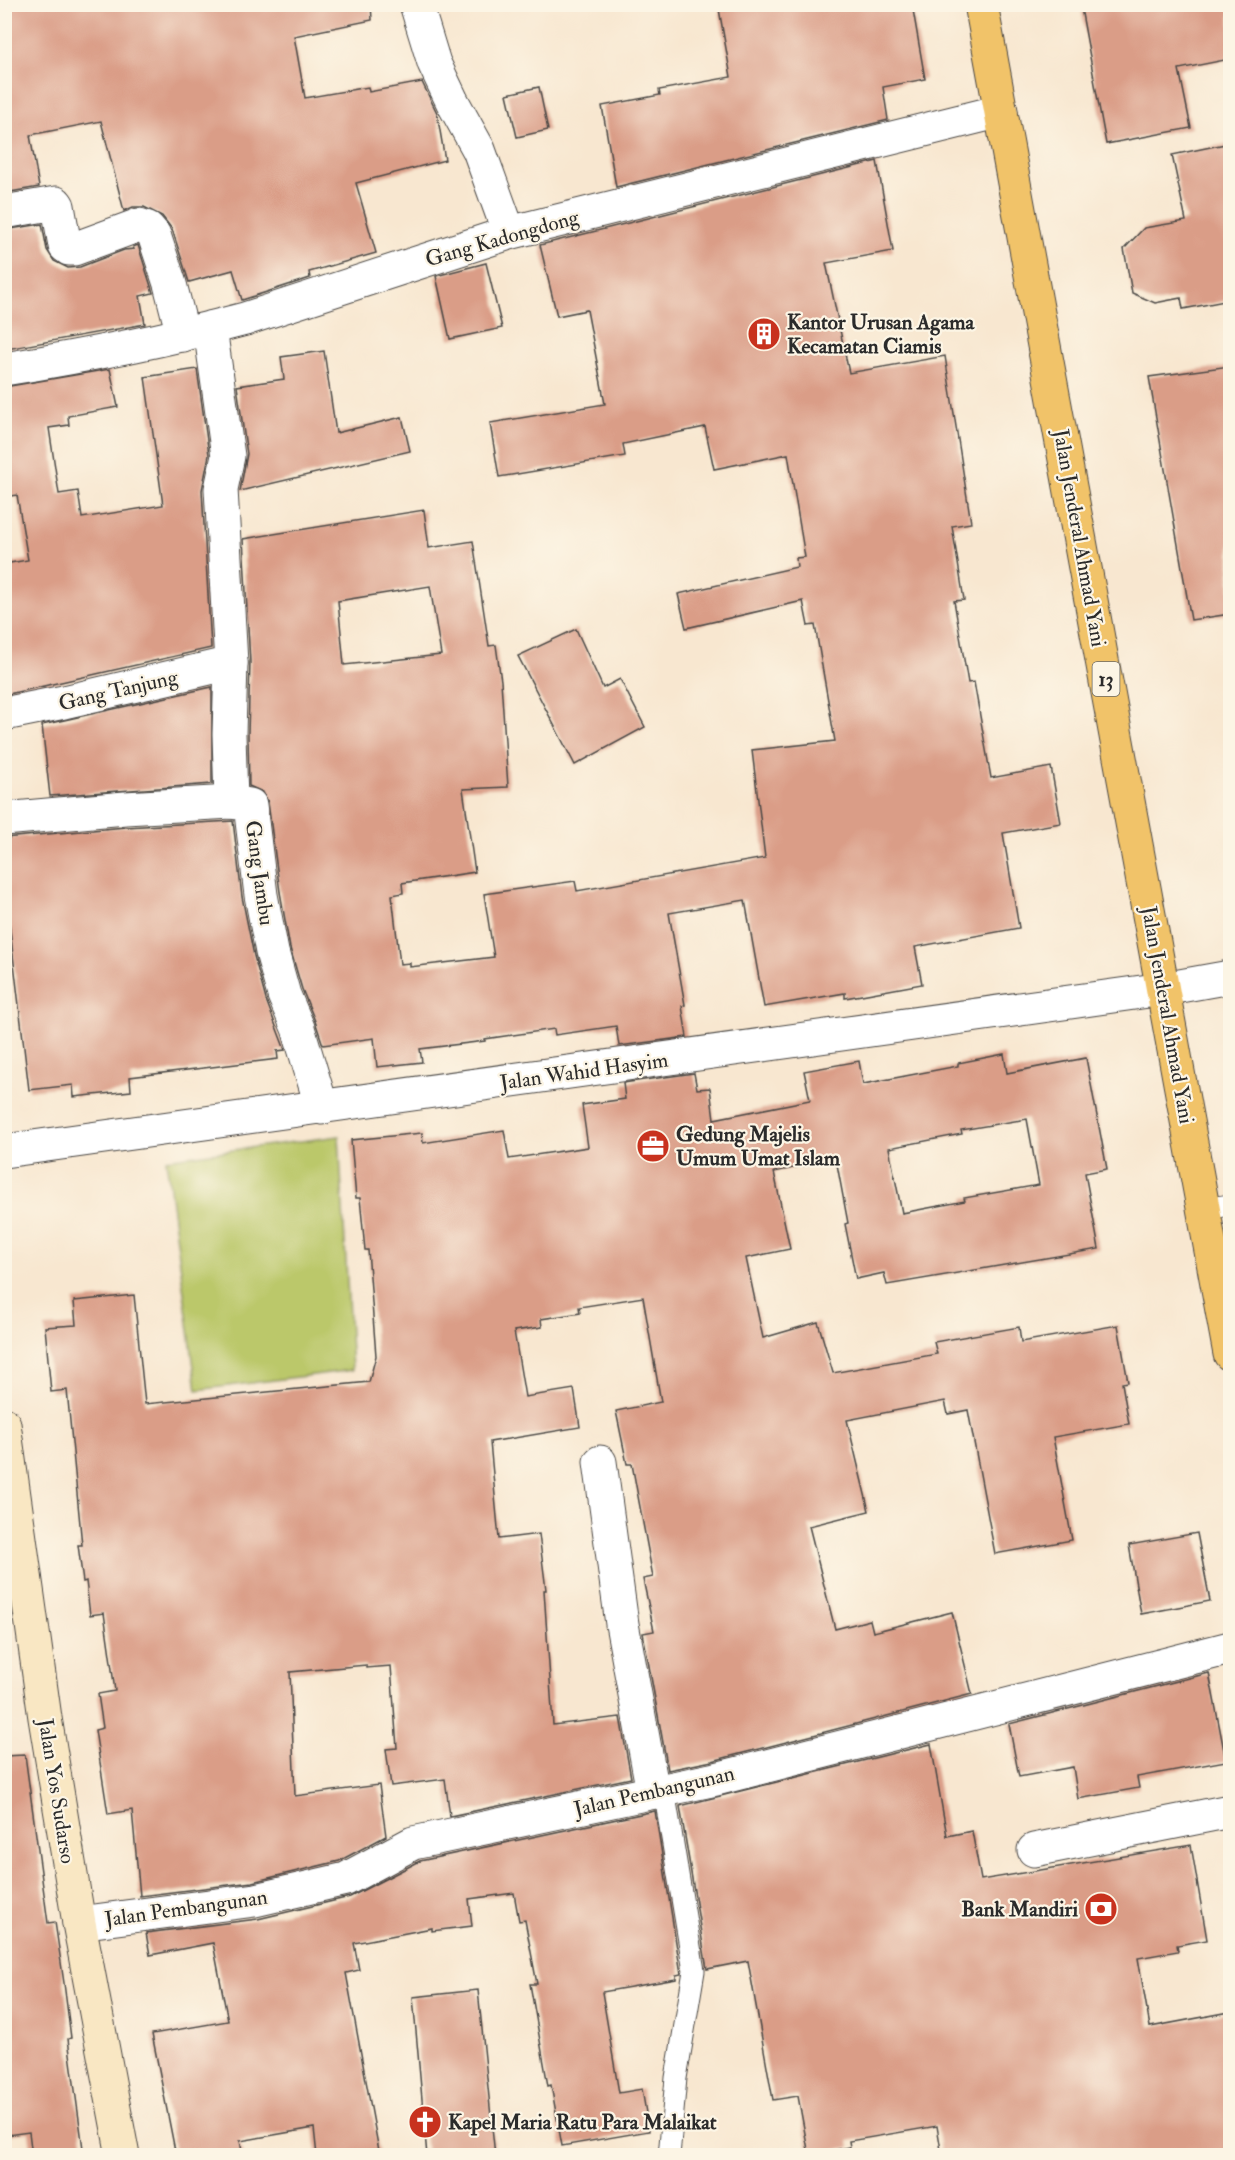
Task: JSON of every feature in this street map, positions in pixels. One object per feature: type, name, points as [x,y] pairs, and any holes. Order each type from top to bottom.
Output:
[{"type":"highway","name":"Jalan Jenderal Ahmad Yani","points":[[981,4],[1163,989],[1217,1207],[1230,1354]]},
{"type":"main road","name":"Jalan Yos Sudarso","points":[[4,1424],[45,1718],[79,1923],[123,2156]]},
{"type":"street","points":[[416,4],[434,63],[479,150],[508,233]]},
{"type":"street","name":"Gang Kadongdong","points":[[4,369],[75,358],[196,332],[245,319],[508,233],[1001,111]]},
{"type":"street","points":[[4,212],[56,203],[65,246],[69,249],[139,225],[148,228],[154,235],[160,255],[196,332],[228,456],[221,489],[231,663],[229,734],[231,802]]},
{"type":"street","name":"Gang Tanjung","points":[[4,714],[231,663]]},
{"type":"street","name":"Gang Jambu","points":[[4,819],[125,808],[231,802],[250,805],[261,895],[272,951],[284,995],[298,1028],[321,1108]]},
{"type":"street","name":"Jalan Wahid Hasyim","points":[[4,1151],[1163,989],[1230,977]]},
{"type":"street","points":[[600,1462],[621,1624],[658,1791]]},
{"type":"street","name":"Jalan Pembangunan","points":[[79,1923],[255,1900],[346,1879],[413,1843],[727,1776],[1230,1648]]},
{"type":"street","points":[[1034,1850],[1230,1811]]},
{"type":"lane","points":[[658,1791],[694,1971],[676,2078],[669,2156]]},
{"type":"green space","points":[[339,1136],[352,1370],[197,1390],[166,1159]]},
{"type":"building","points":[[4,4],[371,4],[372,20],[294,36],[305,98],[368,87],[369,92],[422,82],[437,113],[445,160],[356,183],[376,253],[309,272],[310,278],[242,300],[233,270],[189,282],[172,229],[162,216],[144,207],[133,207],[124,211],[101,121],[30,135],[39,187],[4,193]]},
{"type":"building","points":[[743,4],[912,4],[925,79],[883,87],[888,120],[616,187],[602,106],[660,95],[659,90],[731,77],[719,9]]},
{"type":"building","points":[[1100,4],[1230,4],[1230,59],[1179,69],[1191,128],[1106,144],[1081,8]]},
{"type":"building","points":[[539,87],[548,130],[517,137],[507,94]]},
{"type":"building","points":[[1230,143],[1230,300],[1183,309],[1181,298],[1155,303],[1132,293],[1124,249],[1144,228],[1186,221],[1172,155]]},
{"type":"building","points":[[877,161],[893,251],[826,263],[849,373],[945,356],[971,523],[952,526],[964,600],[954,601],[968,683],[974,682],[991,778],[1051,767],[1061,823],[1003,833],[1019,928],[915,947],[922,984],[845,998],[845,993],[764,1007],[745,900],[669,913],[685,1005],[682,1006],[687,1037],[619,1046],[616,1026],[555,1035],[554,1029],[420,1049],[422,1062],[377,1067],[374,1038],[323,1045],[302,989],[290,948],[268,802],[263,792],[249,786],[250,662],[243,539],[424,510],[429,548],[473,541],[489,646],[496,645],[501,681],[508,787],[463,789],[475,872],[402,883],[403,893],[392,895],[400,964],[410,963],[410,967],[494,957],[484,894],[575,881],[577,891],[765,858],[752,750],[835,741],[815,625],[808,626],[803,601],[686,628],[678,594],[797,567],[796,558],[805,557],[788,454],[714,469],[705,427],[623,444],[625,456],[499,477],[490,423],[605,404],[587,310],[557,316],[540,245]],"holes":[[[430,586],[441,655],[344,665],[338,601]]]},
{"type":"building","points":[[42,224],[47,250],[54,261],[68,268],[80,267],[124,250],[134,249],[133,247],[138,245],[153,293],[140,296],[145,324],[7,349],[4,335],[4,230]]},
{"type":"building","points":[[486,263],[502,328],[450,339],[436,276]]},
{"type":"building","points":[[324,351],[336,433],[402,417],[410,451],[240,491],[247,454],[237,386],[284,379],[281,357]]},
{"type":"building","points":[[1230,366],[1230,614],[1191,620],[1149,377]]},
{"type":"building","points":[[110,369],[118,407],[68,416],[69,425],[49,428],[59,494],[78,491],[82,518],[163,505],[145,377],[197,369],[209,455],[202,490],[211,648],[4,695],[4,564],[28,560],[17,495],[4,497],[4,387]]},
{"type":"building","points":[[576,629],[603,688],[620,679],[645,727],[575,765],[518,656]]},
{"type":"building","points":[[212,687],[212,784],[50,796],[42,725]]},
{"type":"building","points":[[233,821],[242,897],[254,956],[266,1000],[285,1050],[277,1051],[278,1059],[130,1077],[131,1091],[74,1097],[73,1085],[29,1090],[7,904],[4,838],[126,827]]},
{"type":"building","points":[[1004,1054],[1007,1073],[1086,1058],[1107,1169],[1085,1173],[1099,1249],[887,1285],[884,1273],[856,1279],[845,1224],[848,1223],[836,1159],[774,1172],[790,1249],[746,1258],[763,1338],[818,1322],[833,1373],[937,1354],[934,1342],[1019,1327],[1021,1342],[1118,1325],[1128,1382],[1122,1383],[1129,1424],[1053,1437],[1072,1540],[995,1554],[968,1410],[948,1414],[945,1401],[847,1420],[869,1511],[809,1526],[835,1629],[870,1620],[873,1632],[952,1612],[972,1694],[712,1761],[668,1770],[643,1633],[654,1631],[643,1579],[653,1577],[632,1464],[627,1464],[616,1411],[661,1402],[643,1297],[579,1307],[580,1313],[541,1319],[542,1327],[514,1331],[525,1397],[574,1389],[580,1427],[490,1442],[499,1539],[539,1534],[546,1590],[544,1590],[553,1725],[620,1717],[631,1778],[450,1816],[445,1779],[391,1786],[386,1749],[397,1748],[391,1666],[366,1668],[366,1665],[290,1672],[295,1796],[379,1785],[386,1836],[339,1861],[252,1882],[140,1896],[132,1810],[108,1814],[95,1730],[103,1728],[98,1694],[115,1691],[104,1613],[90,1615],[86,1581],[83,1582],[78,1545],[82,1545],[67,1390],[51,1392],[45,1327],[76,1325],[74,1301],[134,1295],[145,1404],[369,1382],[376,1356],[368,1250],[365,1250],[360,1198],[356,1198],[351,1140],[422,1133],[423,1143],[504,1130],[509,1159],[588,1147],[582,1105],[625,1099],[623,1083],[694,1073],[697,1089],[710,1088],[714,1119],[810,1100],[804,1071],[859,1061],[863,1084],[958,1066],[958,1063]],"holes":[[[1027,1119],[1039,1185],[964,1198],[965,1201],[902,1213],[889,1148],[962,1134],[961,1130]]]},
{"type":"building","points":[[1197,1533],[1210,1601],[1141,1614],[1129,1545]]},
{"type":"building","points":[[1209,1673],[1226,1761],[1137,1777],[1139,1788],[1078,1799],[1073,1767],[1019,1777],[1009,1724]]},
{"type":"building","points":[[931,1744],[947,1836],[972,1831],[981,1880],[1191,1845],[1207,1940],[1177,1945],[1178,1951],[1138,1958],[1150,2027],[1230,2012],[1230,2156],[942,2156],[937,2126],[849,2141],[850,2147],[809,2155],[798,2096],[773,2100],[748,1961],[707,1969],[680,1806]]},
{"type":"building","points":[[25,1755],[48,1923],[55,1922],[64,1983],[71,2038],[68,2039],[84,2156],[32,2156],[29,2132],[7,2135],[4,2118],[4,1756]]},
{"type":"building","points":[[655,1811],[681,1974],[676,1975],[676,1979],[602,1992],[619,2093],[642,2089],[649,2131],[562,2146],[551,2085],[548,2086],[530,1984],[537,1984],[525,1920],[519,1921],[514,1893],[469,1899],[472,1926],[432,1931],[432,1928],[354,1943],[359,1970],[346,1973],[380,2156],[317,2156],[314,2128],[240,2141],[243,2156],[176,2156],[152,2034],[228,2021],[213,1943],[150,1955],[146,1933],[258,1919],[350,1897],[420,1861]]},
{"type":"building","points":[[478,1990],[495,2156],[427,2156],[413,1997]]},
{"type":"place","name":"Kantor Urusan Agama Kecamatan Ciamis","points":[[764,334]]},
{"type":"place","name":"Gedung Majelis Umum Umat Islam","points":[[653,1146]]},
{"type":"place","name":"Bank Mandiri","points":[[1101,1909]]},
{"type":"place","name":"Kapel Maria Ratu Para Malaikat","points":[[425,2122]]}]
